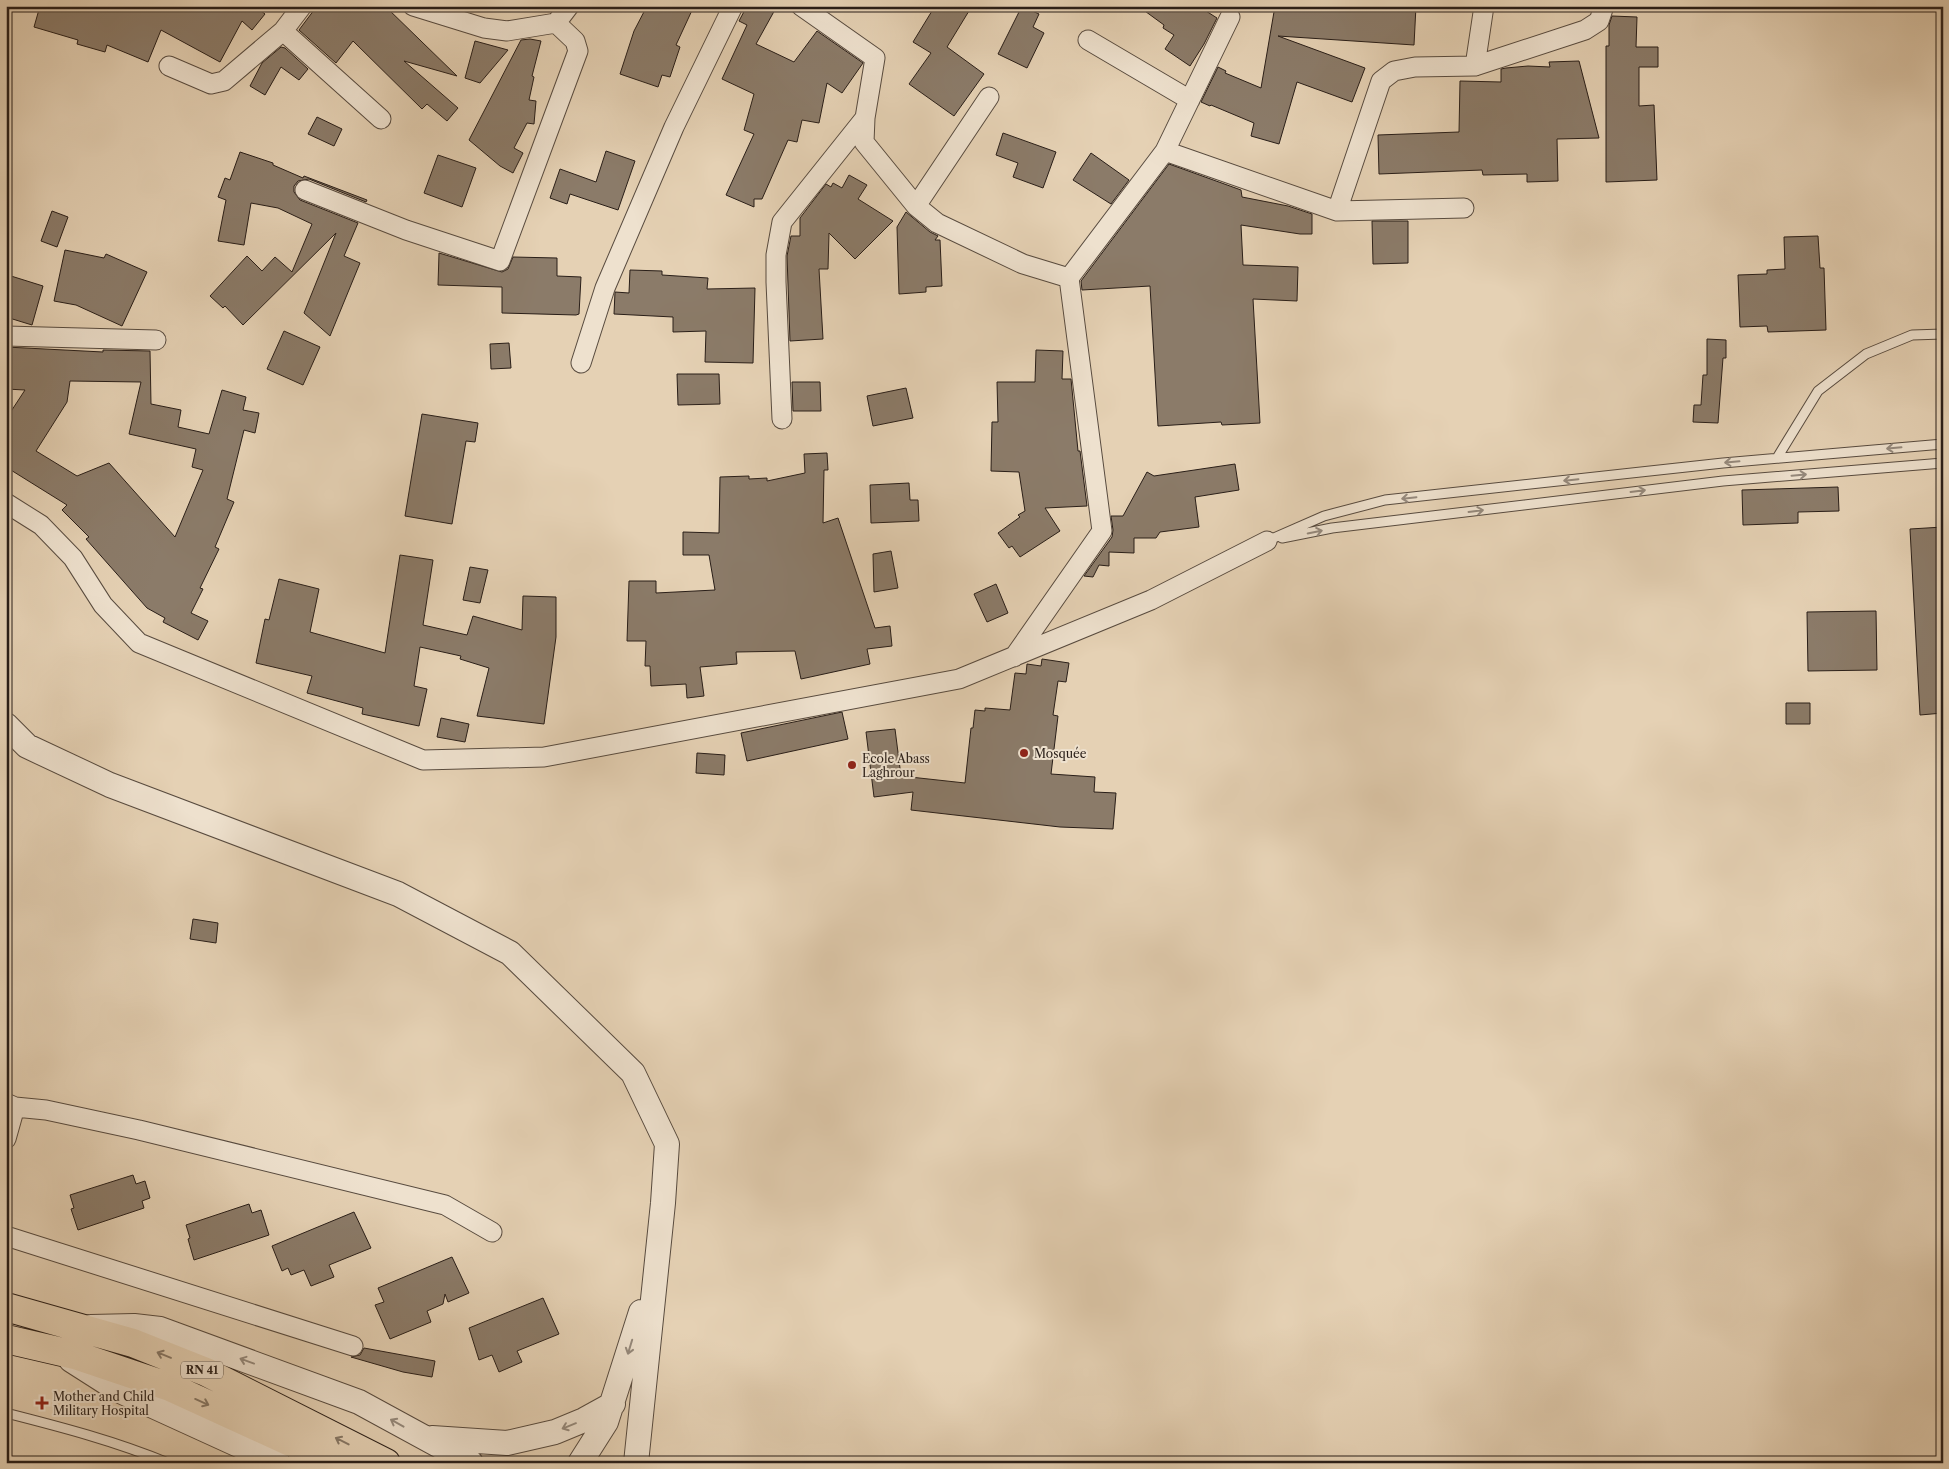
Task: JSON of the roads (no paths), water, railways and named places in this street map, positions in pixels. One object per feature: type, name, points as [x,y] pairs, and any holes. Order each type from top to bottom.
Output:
[{"type":"highway","name":"RN 41","points":[[6,1307],[133,1343],[206,1372],[386,1463]]},
{"type":"highway","name":"RN 41","points":[[6,1339],[60,1352],[170,1387],[336,1463]]},
{"type":"street","points":[[169,66],[211,84],[224,82],[283,31],[302,6]]},
{"type":"street","points":[[413,6],[492,29],[507,31],[556,23],[569,6]]},
{"type":"street","points":[[581,363],[605,288],[674,127],[733,6]]},
{"type":"street","points":[[801,6],[875,58],[865,118],[864,142],[916,206],[937,223],[1015,260],[1069,278]]},
{"type":"street","points":[[1475,66],[1484,6]]},
{"type":"street","points":[[1337,211],[1381,82],[1394,71],[1415,67],[1475,66],[1585,30],[1600,21],[1604,6]]},
{"type":"street","points":[[1014,657],[1102,531],[1069,278],[1165,151],[1230,18]]},
{"type":"street","points":[[306,190],[406,230],[500,261],[578,51],[575,41],[556,23]]},
{"type":"street","points":[[283,31],[381,119]]},
{"type":"street","points":[[1088,40],[1190,100]]},
{"type":"street","points":[[916,206],[989,97]]},
{"type":"street","points":[[782,420],[776,255],[782,222],[865,118]]},
{"type":"street","points":[[1165,151],[1337,211],[1464,208]]},
{"type":"street","points":[[6,336],[156,340]]},
{"type":"street","points":[[6,503],[41,525],[73,558],[103,606],[139,643],[423,760],[544,757],[959,679],[1151,600],[1267,541]]},
{"type":"street","points":[[6,725],[27,746],[110,785],[398,894],[510,953],[633,1073],[667,1144],[663,1203],[636,1463]]},
{"type":"street","points":[[6,1139],[11,1105],[46,1110],[139,1130],[445,1205],[492,1232]]},
{"type":"street","points":[[6,1236],[353,1346]]},
{"type":"street","points":[[580,1463],[606,1422],[613,1404],[655,1268]]},
{"type":"street","points":[[79,1328],[134,1326],[160,1329],[360,1402],[471,1463]]},
{"type":"street","points":[[60,1352],[118,1390],[278,1463]]},
{"type":"street","points":[[424,1437],[507,1444],[555,1432],[584,1420],[613,1404]]},
{"type":"street","points":[[642,1416],[648,1463]]},
{"type":"lane","points":[[1777,458],[1818,391],[1866,354],[1912,335],[1943,334]]},
{"type":"lane","points":[[1267,541],[1324,516],[1385,500],[1696,466],[1943,444]]},
{"type":"lane","points":[[1267,541],[1332,528],[1698,484],[1943,463]]},
{"type":"lane","points":[[1696,466],[1698,484]]},
{"type":"lane","points":[[6,1413],[90,1434],[130,1447],[168,1463]]},
{"type":"place","name":"Mosquée","points":[[1024,753]]},
{"type":"place","name":"Ecole Abass Laghrour","points":[[852,765]]},
{"type":"place","name":"Mother and Child Military Hospital","points":[[42,1403]]}]
